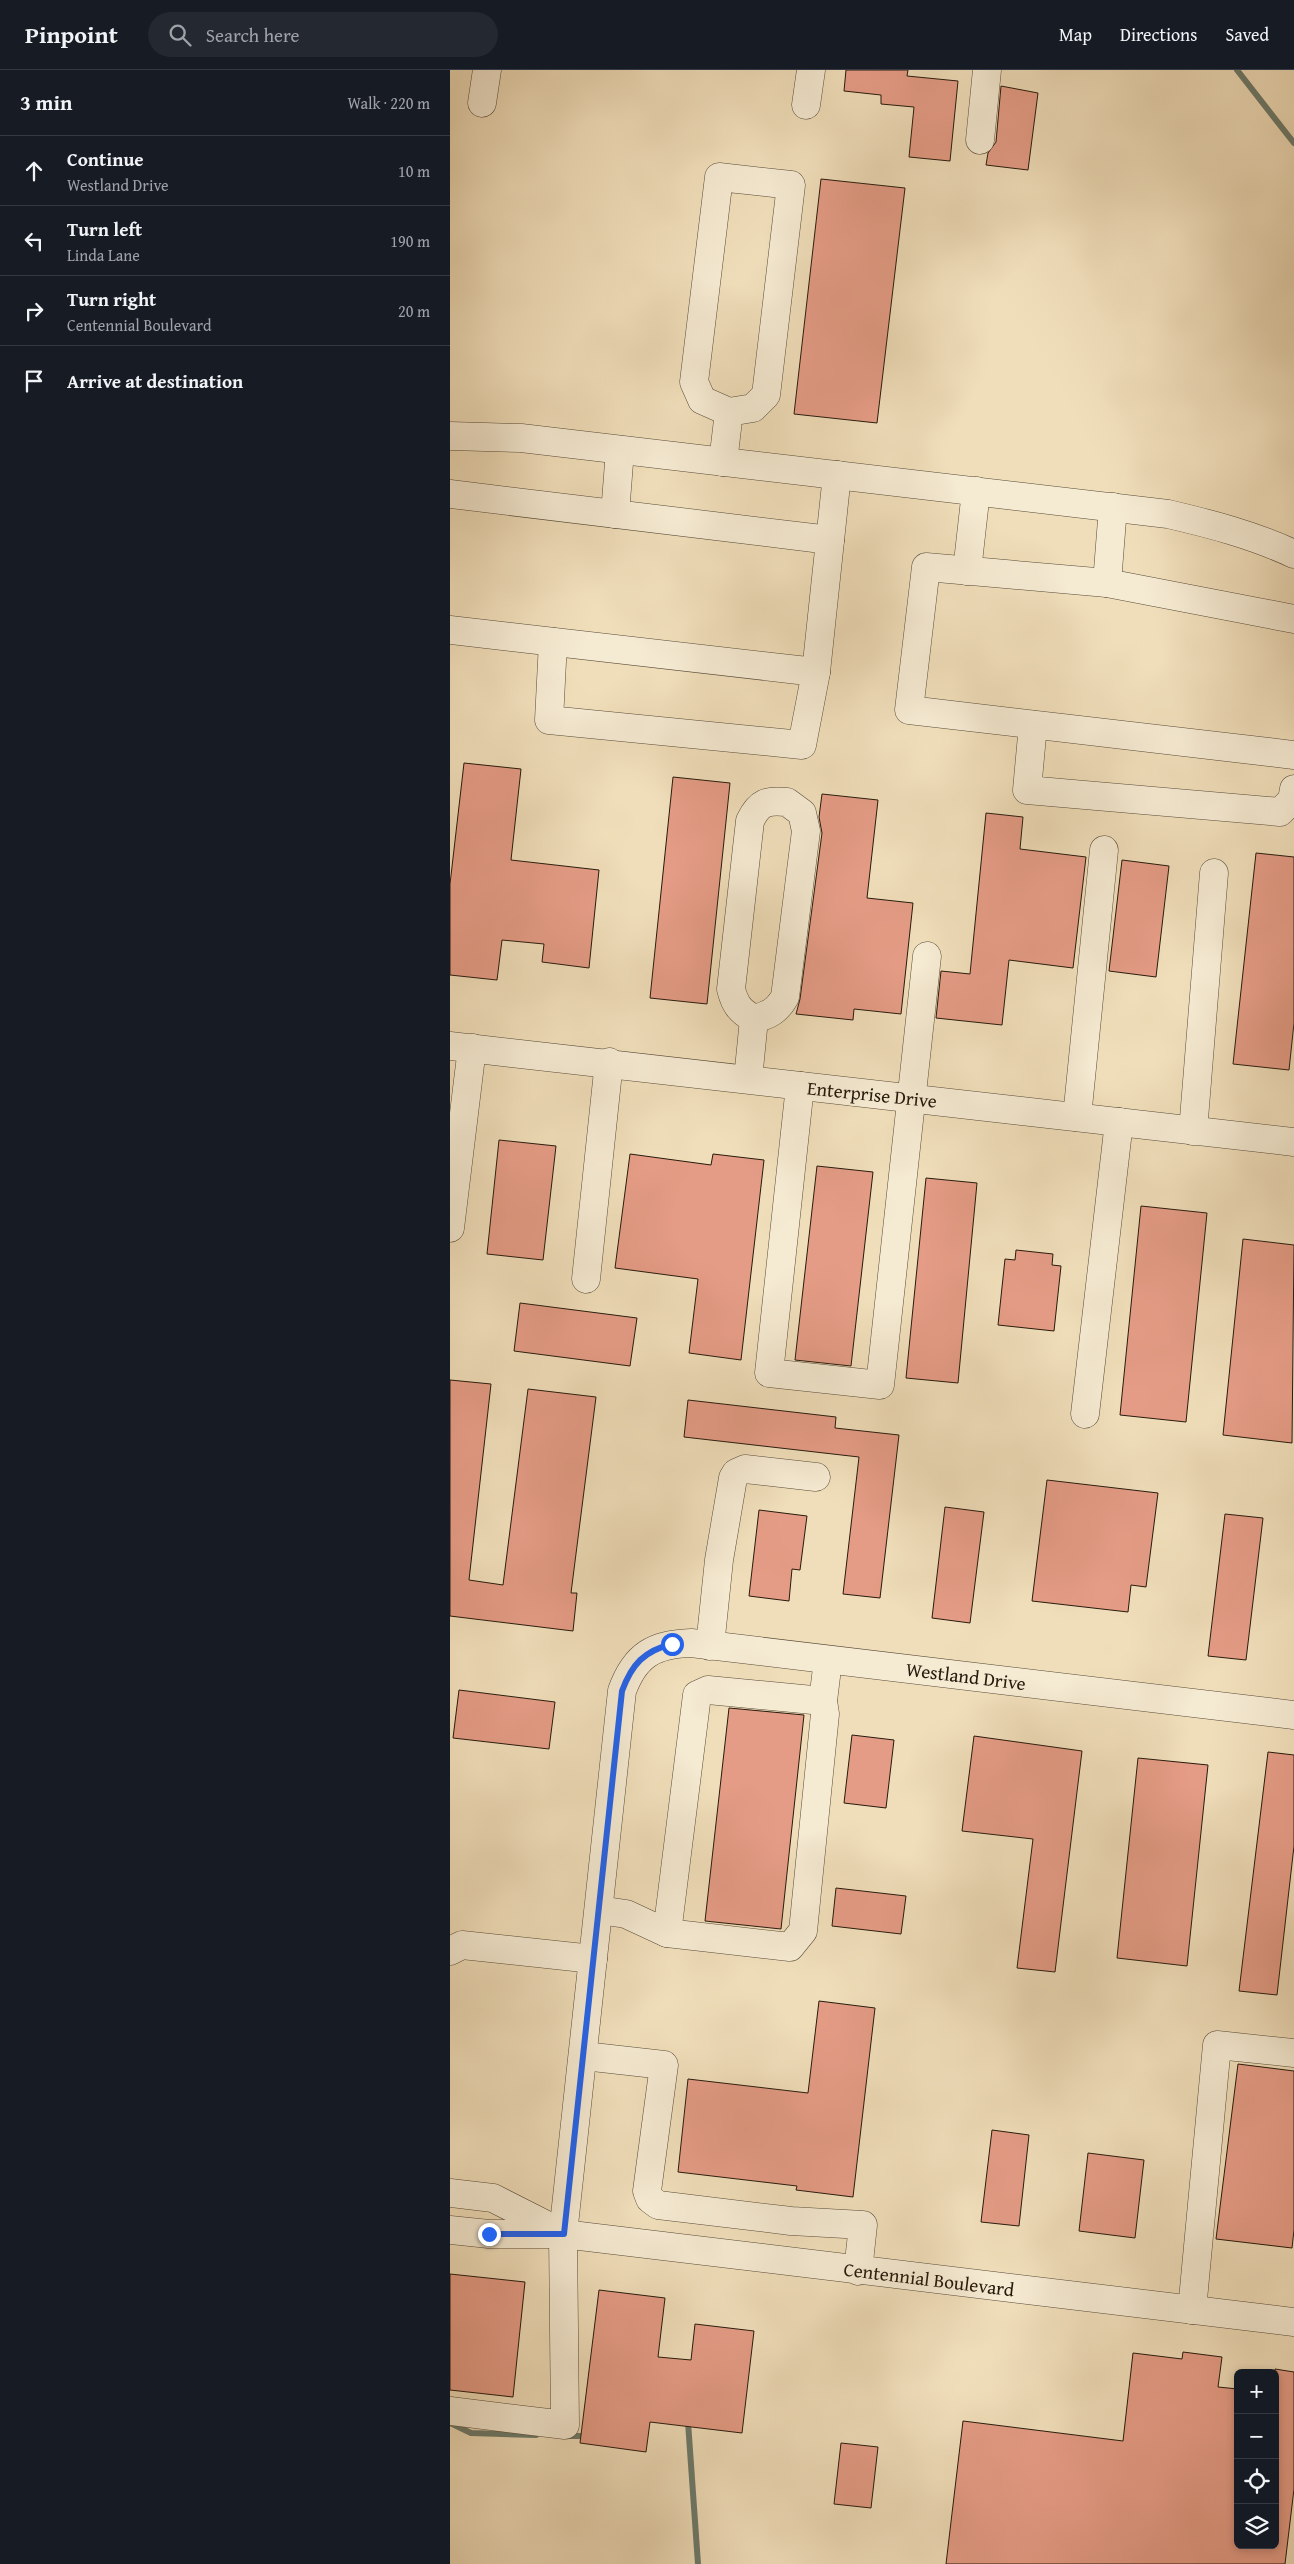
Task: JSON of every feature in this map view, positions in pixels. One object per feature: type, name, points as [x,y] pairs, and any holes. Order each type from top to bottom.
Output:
[{"type":"street","points":[[482,103],[487,70]]},
{"type":"street","points":[[806,105],[811,70]]},
{"type":"street","points":[[980,140],[987,70]]},
{"type":"street","points":[[719,177],[791,185],[766,395],[753,408],[729,412],[702,400],[694,382],[719,177]]},
{"type":"street","points":[[723,462],[729,412]]},
{"type":"street","points":[[450,436],[521,438],[1168,514],[1226,528],[1270,543],[1294,554]]},
{"type":"street","points":[[615,514],[620,450]]},
{"type":"street","points":[[553,642],[549,720],[802,746],[816,672],[837,475]]},
{"type":"street","points":[[967,571],[976,491]]},
{"type":"street","points":[[450,494],[830,540]]},
{"type":"street","points":[[1107,583],[1113,507]]},
{"type":"street","points":[[1294,619],[1107,583],[926,567],[909,710],[1294,756]]},
{"type":"street","points":[[450,630],[816,672]]},
{"type":"street","points":[[1033,725],[1027,790],[1280,812],[1292,800],[1294,789]]},
{"type":"street","points":[[787,802],[802,813],[806,831],[785,998],[779,1008],[768,1015],[754,1019],[741,1012],[734,1002],[731,989],[750,821],[756,809],[764,803],[787,802]]},
{"type":"street","points":[[1077,1117],[1104,850]]},
{"type":"street","points":[[1193,1131],[1214,873]]},
{"type":"street","points":[[800,1086],[769,1373],[880,1385],[927,956]]},
{"type":"street","points":[[748,1079],[754,1019]]},
{"type":"street","points":[[450,1228],[461,1047]]},
{"type":"street","name":"Enterprise Drive","points":[[461,1047],[609,1062],[800,1086],[1294,1142]]},
{"type":"street","points":[[586,1279],[609,1062]]},
{"type":"street","points":[[1085,1414],[1119,1122]]},
{"type":"street","points":[[710,1646],[719,1560],[733,1478],[736,1473],[745,1469],[816,1476]]},
{"type":"street","name":"Westland Drive","points":[[599,1910],[622,1691],[629,1672],[642,1658],[657,1648],[672,1644],[710,1646],[1294,1715]]},
{"type":"street","points":[[450,2411],[565,2425],[564,2234],[599,1910],[626,1914],[667,1932],[790,1947],[803,1931],[825,1714],[823,1701],[828,1660]]},
{"type":"street","points":[[667,1932],[697,1694],[708,1690],[823,1701]]},
{"type":"street","points":[[450,1951],[462,1945],[593,1959]]},
{"type":"street","points":[[1192,2310],[1217,2045],[1294,2053]]},
{"type":"street","points":[[584,2056],[664,2065],[647,2191],[650,2199],[658,2206],[791,2222],[863,2225],[858,2270]]},
{"type":"street","name":"Centennial Boulevard","points":[[450,2193],[493,2198],[564,2234]]},
{"type":"street","name":"Centennial Boulevard","points":[[450,2230],[489,2234],[564,2234],[1294,2322]]},
{"type":"building","points":[[846,70],[908,70],[907,76],[958,81],[950,161],[909,157],[914,107],[881,104],[881,95],[844,91]]},
{"type":"building","points":[[1001,86],[1038,93],[1028,170],[986,165],[988,153],[996,142]]},
{"type":"building","points":[[821,179],[905,188],[877,423],[794,414]]},
{"type":"building","points":[[464,763],[521,769],[511,860],[599,870],[589,968],[542,962],[544,944],[502,940],[497,980],[450,975],[450,884]]},
{"type":"building","points":[[673,777],[730,783],[707,1004],[650,998]]},
{"type":"building","points":[[822,794],[878,800],[867,898],[913,903],[901,1014],[854,1009],[853,1020],[796,1014],[800,999],[822,833],[819,817]]},
{"type":"building","points":[[986,813],[1023,817],[1020,849],[1086,857],[1073,968],[1009,960],[1002,1025],[936,1018],[941,971],[970,974]]},
{"type":"building","points":[[1256,853],[1294,857],[1294,1023],[1289,1070],[1233,1064]]},
{"type":"building","points":[[1122,860],[1169,866],[1156,977],[1109,971]]},
{"type":"building","points":[[499,1140],[556,1146],[543,1260],[487,1254]]},
{"type":"building","points":[[630,1154],[711,1165],[713,1154],[764,1160],[741,1360],[689,1353],[698,1279],[615,1268]]},
{"type":"building","points":[[817,1166],[873,1172],[851,1366],[795,1360]]},
{"type":"building","points":[[926,1178],[977,1183],[958,1383],[906,1378]]},
{"type":"building","points":[[1141,1206],[1207,1213],[1186,1422],[1120,1415]]},
{"type":"building","points":[[1243,1239],[1294,1245],[1292,1443],[1223,1435]]},
{"type":"building","points":[[1016,1250],[1053,1254],[1052,1265],[1061,1266],[1054,1331],[998,1325],[1005,1259],[1015,1260]]},
{"type":"building","points":[[520,1303],[637,1318],[630,1366],[514,1351]]},
{"type":"building","points":[[450,1380],[491,1384],[469,1580],[503,1585],[528,1389],[596,1397],[571,1593],[577,1593],[573,1631],[450,1616]]},
{"type":"building","points":[[688,1400],[836,1417],[835,1428],[899,1435],[880,1598],[843,1594],[859,1457],[684,1437]]},
{"type":"building","points":[[1047,1480],[1158,1493],[1146,1587],[1131,1585],[1128,1612],[1032,1601]]},
{"type":"building","points":[[945,1507],[984,1512],[970,1623],[932,1618]]},
{"type":"building","points":[[759,1510],[807,1516],[800,1570],[792,1569],[789,1601],[749,1596]]},
{"type":"building","points":[[1225,1514],[1263,1518],[1246,1660],[1208,1656]]},
{"type":"building","points":[[459,1690],[555,1702],[549,1749],[453,1738]]},
{"type":"building","points":[[729,1708],[804,1715],[781,1929],[705,1921]]},
{"type":"building","points":[[852,1735],[894,1740],[886,1808],[844,1803]]},
{"type":"building","points":[[974,1736],[1082,1751],[1055,1972],[1017,1968],[1033,1839],[962,1831]]},
{"type":"building","points":[[1268,1752],[1294,1755],[1294,1846],[1277,1995],[1239,1991]]},
{"type":"building","points":[[1138,1758],[1208,1765],[1187,1966],[1117,1958]]},
{"type":"building","points":[[836,1888],[906,1896],[901,1934],[832,1926]]},
{"type":"building","points":[[819,2001],[875,2008],[853,2197],[796,2190],[797,2186],[678,2172],[688,2079],[808,2093]]},
{"type":"building","points":[[1238,2064],[1294,2071],[1294,2230],[1292,2248],[1216,2239]]},
{"type":"building","points":[[992,2130],[1029,2135],[1019,2226],[981,2222]]},
{"type":"building","points":[[1088,2153],[1144,2160],[1135,2238],[1079,2231]]},
{"type":"building","points":[[450,2274],[525,2282],[513,2397],[450,2390]]},
{"type":"building","points":[[599,2290],[665,2298],[658,2357],[691,2360],[695,2324],[754,2331],[742,2433],[650,2422],[646,2452],[580,2443]]},
{"type":"building","points":[[1183,2352],[1222,2357],[1218,2387],[1234,2389],[1234,2549],[1279,2549],[1279,2370],[1294,2372],[1294,2489],[1285,2564],[946,2564],[963,2421],[1123,2441],[1133,2353],[1182,2359]]},
{"type":"building","points":[[841,2443],[878,2447],[871,2508],[834,2504]]},
{"type":"waterway","points":[[1237,70],[1294,143]]},
{"type":"waterway","points":[[684,2421],[688,2422],[698,2564]]},
{"type":"waterway","points":[[450,2423],[471,2433],[536,2435]]},
{"type":"waterway","points":[[566,2436],[589,2436]]},
{"type":"route","points":[[489,2234],[564,2234],[622,1691],[629,1672],[642,1658],[657,1648],[672,1644]]}]
